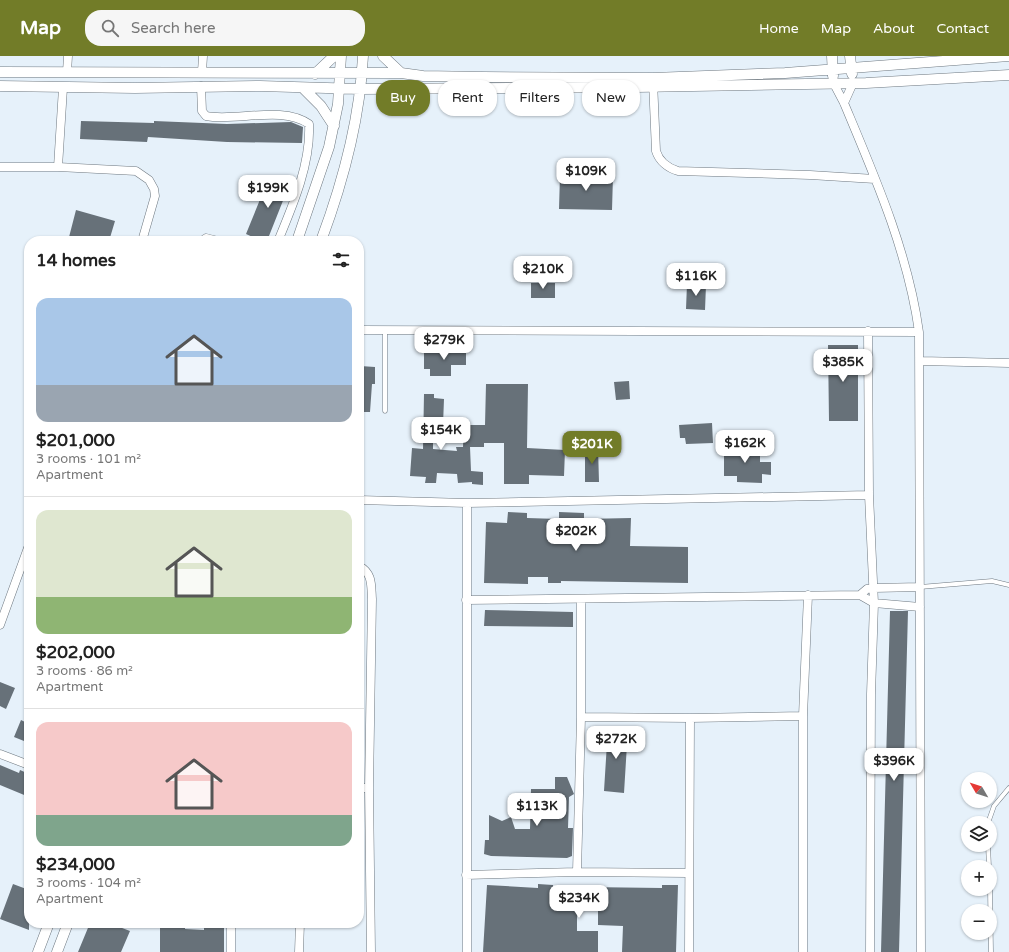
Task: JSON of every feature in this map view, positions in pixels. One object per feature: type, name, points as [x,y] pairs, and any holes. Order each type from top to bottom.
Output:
[{"type":"street","points":[[67,72],[68,56]]},
{"type":"street","points":[[202,72],[203,56]]},
{"type":"street","points":[[314,74],[334,56]]},
{"type":"street","points":[[299,236],[323,168],[334,126],[339,89],[341,56]]},
{"type":"street","points":[[323,236],[350,147],[363,73],[363,56]]},
{"type":"street","points":[[382,56],[401,73]]},
{"type":"street","points":[[832,56],[834,84],[844,102],[898,238],[909,278],[919,332],[920,952]]},
{"type":"street","points":[[844,102],[853,83],[850,56]]},
{"type":"street","points":[[574,87],[851,69],[1009,56]]},
{"type":"street","points":[[0,72],[202,72],[314,74],[401,73],[430,76],[560,77],[654,82],[834,84],[1009,75]]},
{"type":"street","points":[[654,82],[658,156],[670,168],[678,172],[810,175],[875,179]]},
{"type":"street","points":[[0,86],[63,88],[201,86],[339,89],[505,88]]},
{"type":"street","points":[[201,86],[202,110],[206,116],[265,115],[291,117],[301,118],[309,124],[310,136],[300,182],[280,236]]},
{"type":"street","points":[[58,167],[63,88]]},
{"type":"street","points":[[303,88],[321,106],[334,126]]},
{"type":"street","points":[[0,167],[58,167],[136,171],[149,180],[154,189],[155,196],[146,236]]},
{"type":"street","points":[[364,330],[919,332]]},
{"type":"street","points":[[868,332],[869,495],[874,588],[870,694],[870,952]]},
{"type":"street","points":[[920,361],[1009,363]]},
{"type":"street","points":[[364,500],[467,503],[869,495]]},
{"type":"street","points":[[467,503],[467,952]]},
{"type":"street","points":[[0,625],[24,559]]},
{"type":"street","points":[[364,570],[370,577],[372,599],[369,788],[371,952]]},
{"type":"street","points":[[860,595],[867,589],[874,588],[920,587]]},
{"type":"street","points":[[803,952],[804,716],[808,595]]},
{"type":"street","points":[[466,600],[581,600],[860,595],[874,603],[920,608]]},
{"type":"street","points":[[577,872],[581,717],[581,600]]},
{"type":"street","points":[[581,717],[690,718],[804,716]]},
{"type":"street","points":[[689,952],[688,873],[690,718]]},
{"type":"street","points":[[0,754],[24,762]]},
{"type":"street","points":[[364,788],[369,788]]},
{"type":"street","points":[[466,874],[577,872],[688,873]]},
{"type":"street","points":[[38,952],[47,928]]},
{"type":"street","points":[[58,952],[66,928]]},
{"type":"street","points":[[231,928],[231,952]]},
{"type":"street","points":[[299,952],[300,928]]},
{"type":"lane","points":[[385,330],[385,411]]},
{"type":"lane","points":[[920,587],[992,581],[1009,585]]},
{"type":"lane","points":[[990,816],[994,806],[1009,788]]},
{"type":"lane","points":[[990,896],[992,952]]},
{"type":"building","points":[[81,121],[154,123],[154,121],[227,124],[291,122],[303,127],[302,143],[227,142],[148,137],[147,142],[80,139]]},
{"type":"building","points":[[270,175],[290,183],[269,236],[251,236],[246,234]]},
{"type":"building","points":[[560,175],[613,176],[612,210],[559,209]]},
{"type":"building","points":[[76,210],[115,221],[110,236],[69,236]]},
{"type":"building","points":[[531,283],[555,283],[555,298],[531,298]]},
{"type":"building","points":[[687,284],[706,285],[705,310],[686,309]]},
{"type":"building","points":[[828,345],[858,345],[858,421],[829,421]]},
{"type":"building","points":[[453,347],[466,347],[466,365],[451,365],[451,376],[430,376],[430,369],[424,369],[424,351],[453,351]]},
{"type":"building","points":[[364,366],[375,367],[375,384],[372,384],[370,412],[364,412]]},
{"type":"building","points":[[629,381],[630,399],[616,400],[614,382]]},
{"type":"building","points":[[486,384],[528,384],[527,448],[565,450],[564,476],[529,475],[529,484],[504,484],[504,443],[484,443],[484,447],[463,447],[464,425],[485,425]]},
{"type":"building","points":[[424,394],[434,394],[434,398],[444,399],[443,425],[433,425],[433,449],[457,451],[456,447],[470,447],[471,471],[483,472],[483,485],[472,484],[472,482],[458,483],[457,474],[437,473],[436,483],[425,483],[426,477],[410,476],[412,448],[423,449]]},
{"type":"building","points":[[712,423],[713,443],[686,444],[685,438],[680,438],[679,425]]},
{"type":"building","points":[[598,447],[599,482],[585,482],[585,448]]},
{"type":"building","points":[[724,447],[760,447],[760,462],[771,462],[771,475],[762,474],[762,483],[737,482],[737,476],[724,476]]},
{"type":"building","points":[[508,512],[527,513],[527,518],[559,519],[559,512],[584,513],[584,519],[631,518],[630,546],[688,547],[688,583],[561,581],[561,583],[548,583],[548,577],[528,577],[528,584],[484,583],[486,522],[507,523]]},
{"type":"building","points":[[485,610],[573,612],[573,627],[484,626]]},
{"type":"building","points":[[890,611],[908,611],[899,952],[881,952]]},
{"type":"building","points":[[0,682],[15,688],[6,709],[0,706]]},
{"type":"building","points":[[21,720],[24,722],[24,741],[14,737]]},
{"type":"building","points":[[608,727],[628,728],[624,793],[604,791]]},
{"type":"building","points":[[0,765],[19,773],[20,770],[24,772],[24,795],[0,785]]},
{"type":"building","points":[[555,777],[567,777],[574,794],[569,797],[568,828],[573,828],[572,856],[567,858],[491,856],[484,854],[485,840],[489,840],[489,815],[502,821],[511,817],[515,829],[530,829],[531,789],[555,789]]},
{"type":"building","points":[[13,884],[24,888],[24,928],[29,928],[29,930],[0,919]]},
{"type":"building","points":[[538,884],[553,885],[553,890],[586,890],[586,887],[662,888],[662,885],[678,885],[676,952],[622,952],[623,926],[598,925],[598,902],[577,901],[577,931],[598,931],[598,952],[483,952],[487,885],[538,888]]},
{"type":"building","points":[[88,928],[122,928],[130,931],[121,952],[78,952]]},
{"type":"building","points":[[160,928],[204,930],[204,928],[224,928],[224,952],[160,952]]}]
